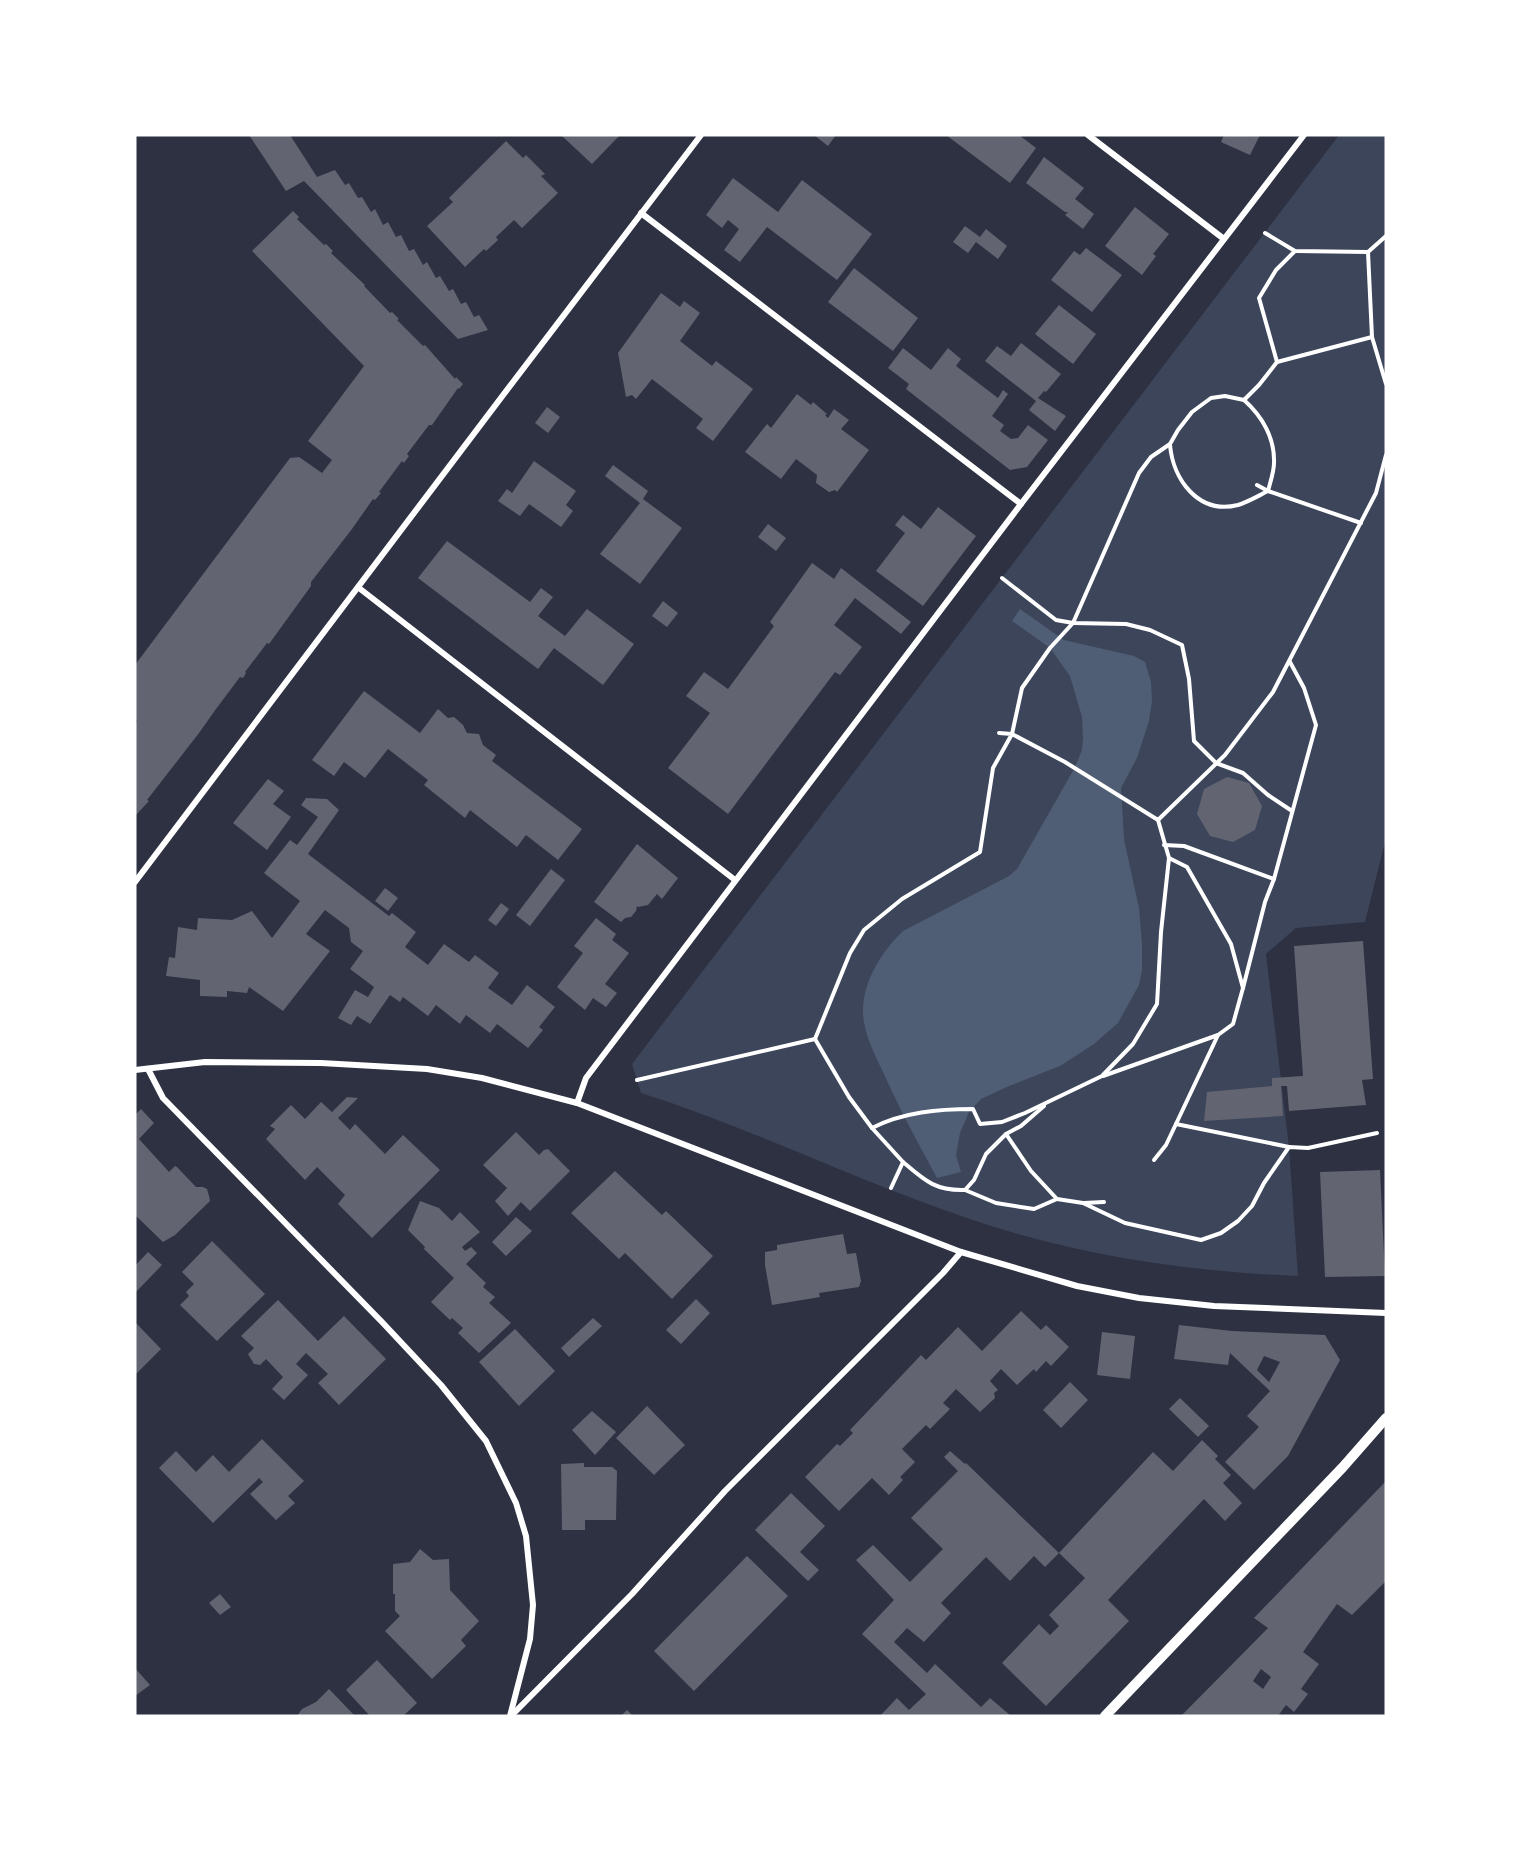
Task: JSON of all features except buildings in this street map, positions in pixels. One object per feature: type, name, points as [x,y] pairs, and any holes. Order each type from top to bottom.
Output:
[{"type":"street","points":[[135,882],[701,135]]},
{"type":"street","points":[[1088,135],[1224,239]]},
{"type":"street","points":[[577,1103],[586,1078],[1304,135]]},
{"type":"street","points":[[642,213],[1021,504]]},
{"type":"street","points":[[359,588],[735,880]]},
{"type":"street","points":[[135,1070],[205,1062],[331,1064],[427,1069],[482,1078],[577,1103],[961,1252],[1077,1286],[1138,1298],[1214,1306],[1386,1313]]},
{"type":"street","points":[[148,1069],[163,1098],[382,1322],[441,1386],[486,1441],[516,1503],[526,1536],[533,1605],[530,1639],[511,1716]]},
{"type":"street","points":[[511,1716],[625,1601],[725,1491],[943,1273],[961,1252]]},
{"type":"street","points":[[1105,1716],[1335,1475],[1386,1418]]},
{"type":"path","points":[[1265,233],[1295,251],[1368,252],[1386,236]]},
{"type":"path","points":[[1277,362],[1259,298],[1276,270],[1295,251]]},
{"type":"path","points":[[1368,252],[1372,337],[1386,384]]},
{"type":"path","points":[[1244,400],[1277,362],[1372,337]]},
{"type":"path","points":[[815,1039],[850,952],[864,930],[902,899],[980,852],[993,768],[1012,734],[1022,688],[1050,648],[1073,623],[1139,473],[1151,457],[1170,444],[1192,412],[1211,398],[1225,396],[1244,400],[1264,422],[1271,442],[1274,464],[1268,491]]},
{"type":"path","points":[[1170,444],[1171,460],[1177,476],[1188,491],[1203,501],[1220,506],[1236,505],[1268,491]]},
{"type":"path","points":[[1158,820],[1225,755],[1273,693],[1376,493],[1386,455]]},
{"type":"path","points":[[1257,484],[1268,491],[1361,523]]},
{"type":"path","points":[[1002,578],[1056,620],[1073,623],[1126,624],[1150,630],[1182,645],[1189,679],[1194,741],[1216,764],[1243,773],[1268,795],[1292,811]]},
{"type":"path","points":[[872,1128],[891,1118],[952,1109],[974,1109],[980,1124],[1002,1122],[1102,1076],[1218,1035],[1233,1024],[1316,725],[1304,688],[1289,662]]},
{"type":"path","points":[[999,733],[1012,734],[1065,762],[1158,820],[1169,858],[1161,932],[1157,1004],[1133,1044],[1102,1076]]},
{"type":"path","points":[[1164,844],[1184,846],[1274,879]]},
{"type":"path","points":[[1169,858],[1187,867],[1231,944],[1243,988]]},
{"type":"path","points":[[1154,1160],[1166,1145],[1218,1035]]},
{"type":"path","points":[[637,1080],[815,1039]]},
{"type":"path","points":[[815,1039],[849,1097],[872,1128],[903,1162],[927,1182],[948,1190],[965,1190],[996,1203],[1034,1209],[1057,1199],[1104,1203]]},
{"type":"path","points":[[965,1190],[974,1180],[986,1154],[1006,1134],[1021,1126],[1048,1102]]},
{"type":"path","points":[[1176,1124],[1289,1148],[1308,1148],[1377,1133]]},
{"type":"path","points":[[1006,1134],[1031,1171],[1057,1199]]},
{"type":"path","points":[[1083,1203],[1125,1222],[1201,1240],[1221,1233],[1238,1221],[1251,1206],[1289,1148]]},
{"type":"path","points":[[891,1188],[903,1162]]},
{"type":"shaded area","points":[[1339,135],[1386,135],[1386,838],[1365,922],[1296,928],[1266,954],[1289,1147],[1298,1276],[1170,1265],[1046,1242],[923,1202],[723,1122],[641,1093],[632,1064]]},
{"type":"shaded area","points":[[1020,609],[1064,640],[1134,656],[1145,662],[1151,682],[1152,701],[1149,721],[1137,758],[1121,788],[1124,839],[1139,908],[1142,970],[1139,985],[1118,1023],[1094,1044],[1060,1066],[981,1099],[969,1112],[960,1133],[956,1155],[961,1172],[937,1178],[872,1048],[864,1024],[864,996],[876,965],[903,931],[1009,876],[1017,869],[1074,769],[1082,750],[1082,717],[1070,676],[1050,648],[1012,621]]}]
